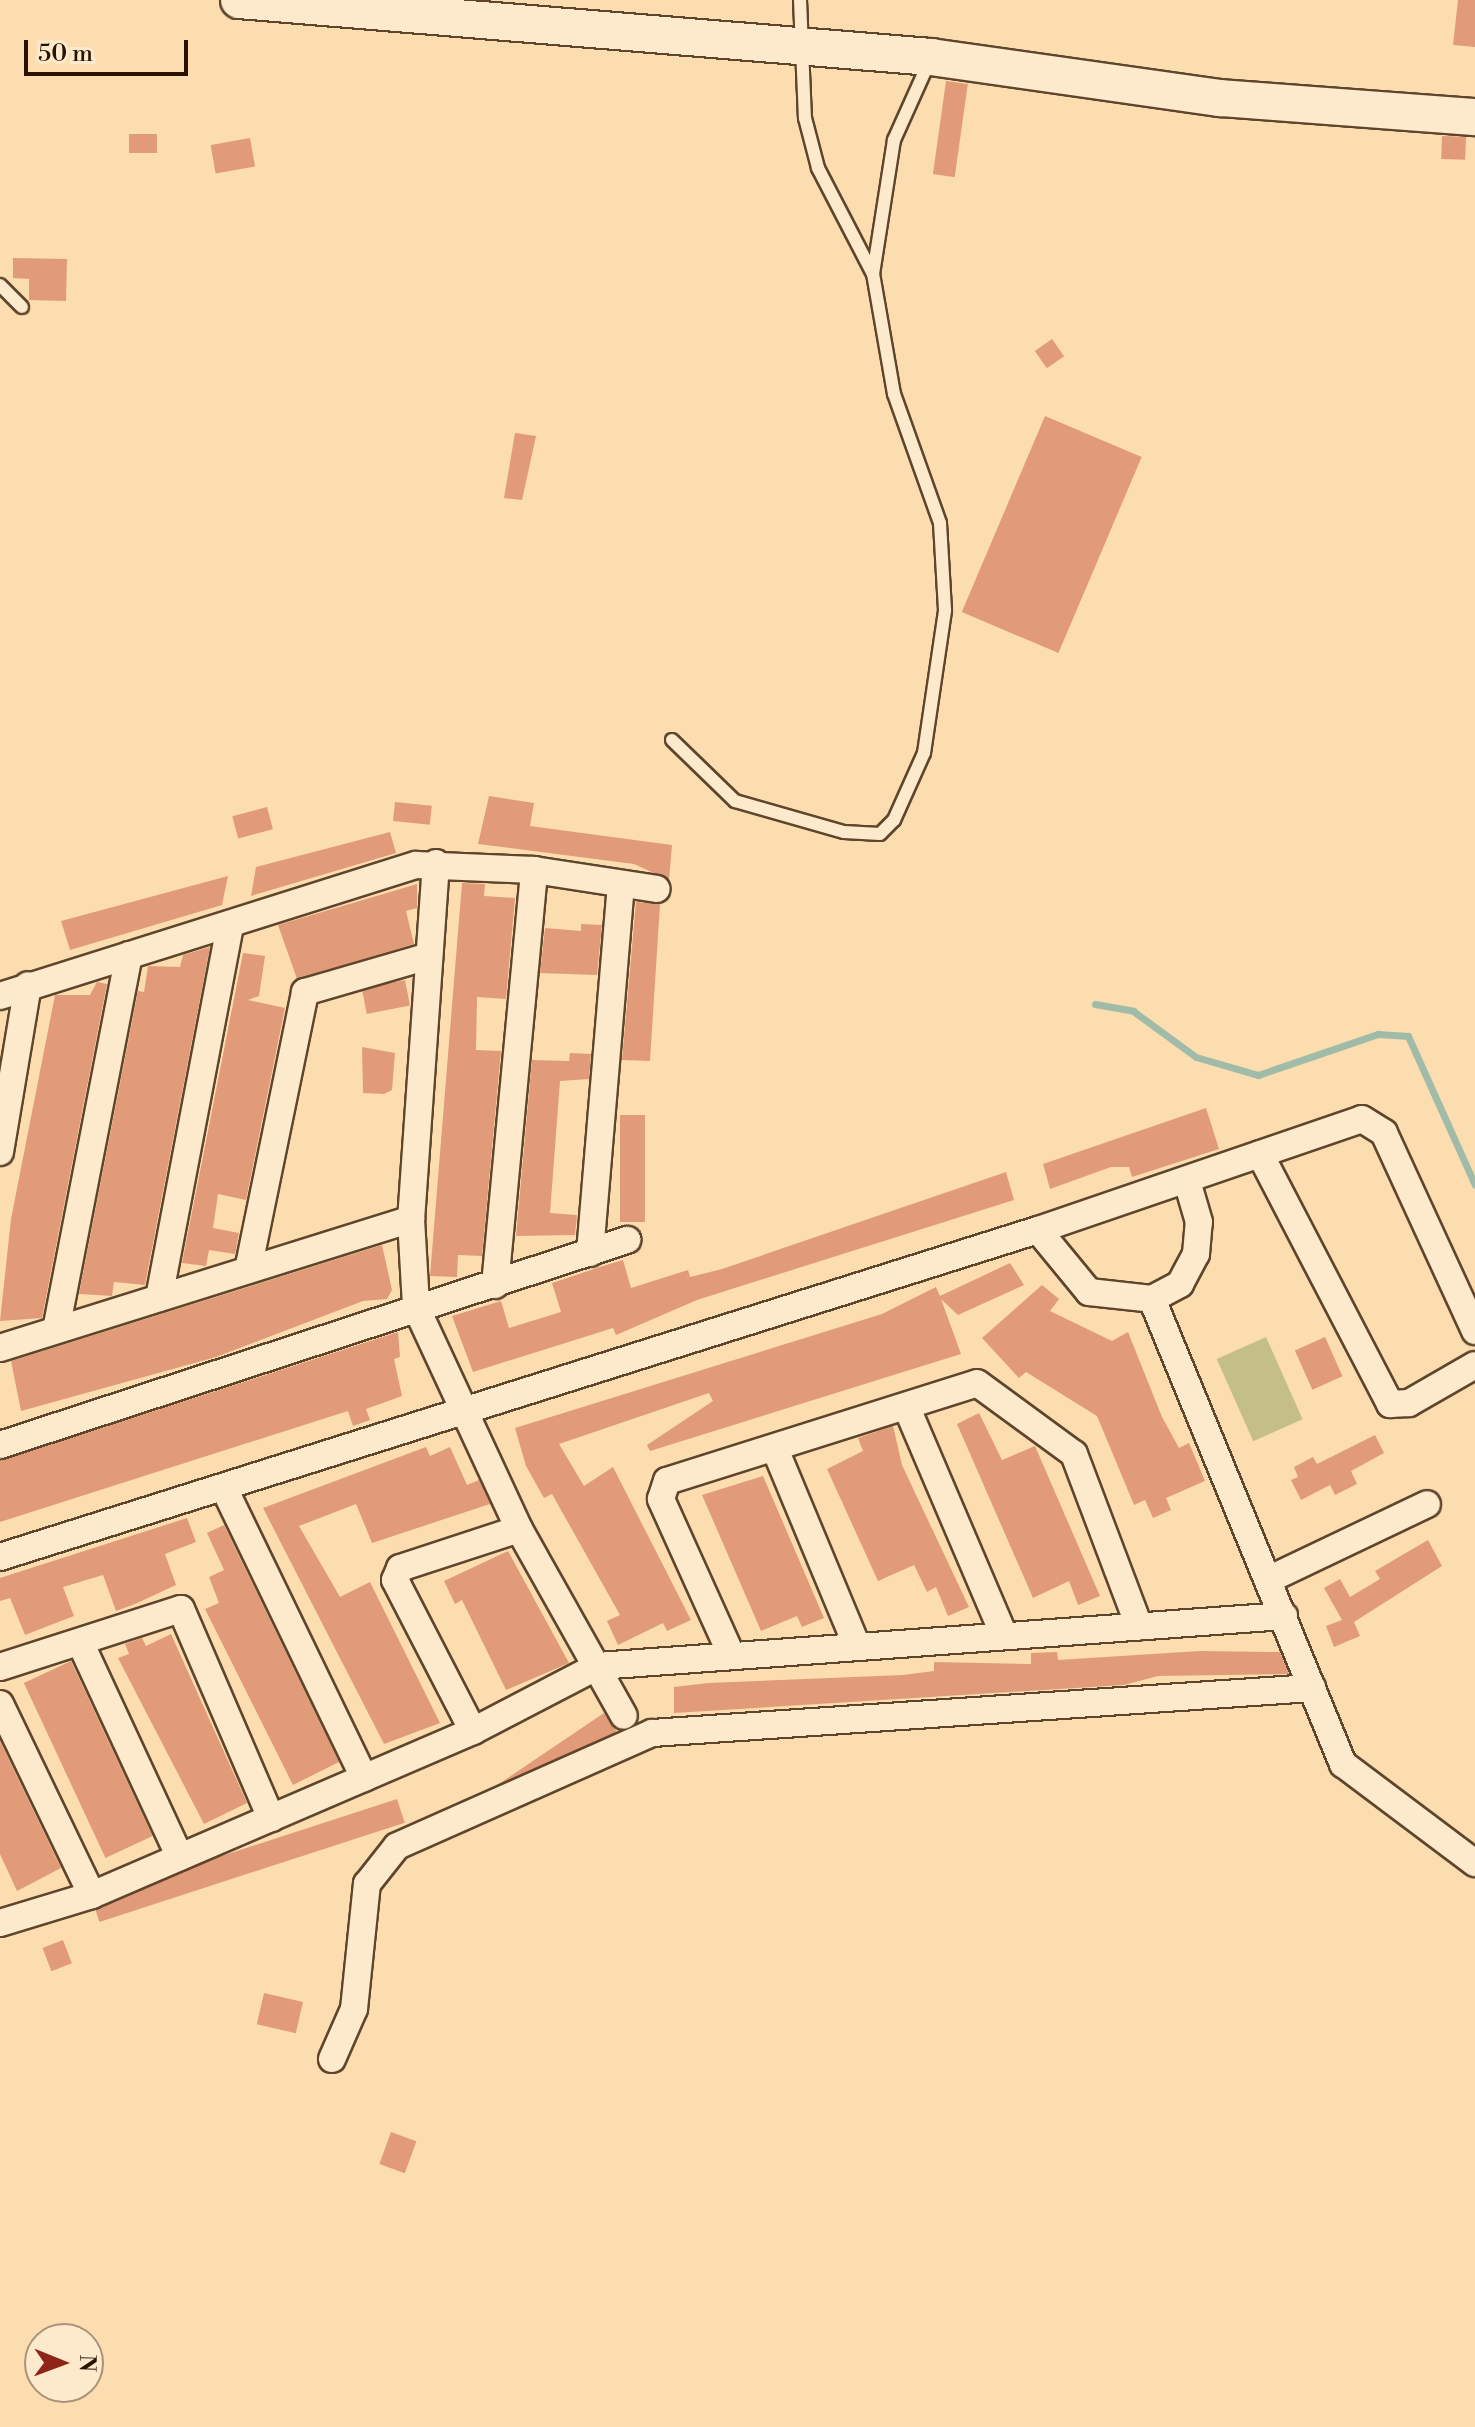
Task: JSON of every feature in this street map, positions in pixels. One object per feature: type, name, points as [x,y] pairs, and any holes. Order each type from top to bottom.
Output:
[{"type":"street","points":[[239,0],[801,51],[931,57],[1235,100],[1475,117]]},
{"type":"street","points":[[436,863],[411,1219],[416,1307],[468,1413],[519,1529],[624,1716]]},
{"type":"street","points":[[0,996],[436,863],[534,870],[657,889]]},
{"type":"street","points":[[495,1285],[534,870]]},
{"type":"street","points":[[590,1253],[621,885]]},
{"type":"street","points":[[159,1298],[230,925]]},
{"type":"street","points":[[56,1330],[129,955]]},
{"type":"street","points":[[248,1270],[305,992],[429,956]]},
{"type":"street","points":[[0,1152],[28,985]]},
{"type":"street","points":[[0,1557],[468,1413],[1038,1230],[1362,1119],[1375,1123],[1475,1331]]},
{"type":"street","points":[[1260,1154],[1390,1404],[1409,1403],[1475,1365]]},
{"type":"street","points":[[1038,1230],[1089,1292],[1152,1299],[1180,1284],[1196,1254],[1199,1222],[1187,1181]]},
{"type":"street","points":[[0,1348],[411,1219]]},
{"type":"street","points":[[2,1436],[495,1285],[627,1240]]},
{"type":"street","points":[[1152,1299],[1312,1688],[1351,1775],[1475,1863]]},
{"type":"street","points":[[730,1652],[661,1493],[667,1481],[983,1384],[1068,1448],[1139,1626]]},
{"type":"street","points":[[907,1408],[1004,1635]]},
{"type":"street","points":[[775,1449],[857,1646]]},
{"type":"street","points":[[224,1488],[364,1778]]},
{"type":"street","points":[[1268,1580],[1427,1504]]},
{"type":"street","points":[[473,1731],[395,1580],[400,1568],[519,1529]]},
{"type":"street","points":[[0,1667],[184,1611],[271,1818]]},
{"type":"street","points":[[0,1923],[92,1895],[473,1731],[598,1666],[730,1652],[1284,1616]]},
{"type":"street","points":[[80,1642],[180,1857]]},
{"type":"street","points":[[332,2059],[354,2009],[367,1884],[397,1846],[652,1733],[1312,1688]]},
{"type":"street","points":[[0,1704],[92,1895]]},
{"type":"lane","points":[[800,0],[801,51],[818,168],[873,274]]},
{"type":"lane","points":[[672,740],[735,801],[807,825],[880,834],[908,795],[940,680],[940,523],[890,380],[873,274],[894,140],[931,57]]},
{"type":"lane","points":[[0,285],[22,307]]},
{"type":"shaded area","points":[[1266,1337],[1303,1419],[1253,1441],[1217,1359]]},
{"type":"building","points":[[1458,0],[1475,0],[1475,47],[1453,45]]},
{"type":"building","points":[[946,81],[968,84],[955,177],[933,174]]},
{"type":"building","points":[[129,134],[157,134],[157,153],[129,153]]},
{"type":"building","points":[[1442,136],[1466,137],[1465,160],[1441,159]]},
{"type":"building","points":[[250,138],[255,167],[216,174],[211,145]]},
{"type":"building","points":[[13,258],[67,259],[66,301],[29,300],[29,279],[13,278]]},
{"type":"building","points":[[1052,339],[1064,356],[1047,368],[1035,351]]},
{"type":"building","points":[[1045,416],[1142,457],[1058,653],[962,612]]},
{"type":"building","points":[[515,433],[536,436],[522,500],[504,498]]},
{"type":"building","points":[[489,796],[534,803],[530,826],[672,845],[669,880],[634,864],[478,844]]},
{"type":"building","points":[[395,802],[432,806],[430,825],[393,821]]},
{"type":"building","points":[[267,807],[273,829],[238,839],[232,816]]},
{"type":"building","points":[[390,832],[396,853],[251,896],[256,867]]},
{"type":"building","points":[[228,876],[222,905],[70,950],[61,921]]},
{"type":"building","points":[[462,883],[485,884],[484,896],[515,898],[506,999],[477,997],[476,1050],[501,1051],[482,1256],[458,1255],[457,1277],[430,1276]]},
{"type":"building","points":[[417,884],[417,908],[406,911],[414,944],[297,979],[278,925]]},
{"type":"building","points":[[636,902],[660,904],[650,1061],[622,1060]]},
{"type":"building","points":[[581,924],[602,925],[597,975],[540,973],[545,928],[581,931]]},
{"type":"building","points":[[210,947],[145,1285],[114,1282],[112,1296],[79,1294],[138,991],[144,992],[148,966],[180,967],[183,955]]},
{"type":"building","points":[[243,953],[265,956],[259,996],[248,1000],[285,1008],[246,1200],[218,1194],[213,1228],[239,1233],[235,1254],[209,1250],[206,1266],[182,1263]]},
{"type":"building","points":[[405,980],[410,1006],[367,1014],[362,988]]},
{"type":"building","points":[[97,982],[107,984],[42,1318],[0,1321],[11,1219],[55,995],[90,995]]},
{"type":"building","points":[[362,1047],[395,1053],[392,1090],[384,1094],[363,1093]]},
{"type":"building","points":[[570,1053],[591,1054],[589,1079],[560,1081],[550,1213],[577,1215],[575,1235],[516,1236],[532,1060],[569,1061]]},
{"type":"building","points":[[1206,1108],[1219,1149],[1132,1177],[1129,1167],[1111,1167],[1050,1189],[1043,1164]]},
{"type":"building","points":[[620,1115],[645,1115],[645,1222],[620,1222]]},
{"type":"building","points":[[1006,1172],[1014,1200],[697,1300],[616,1335],[613,1328],[473,1372],[452,1316],[501,1301],[509,1328],[561,1312],[552,1283],[603,1266],[623,1260],[631,1288],[688,1270],[690,1277],[722,1269]]},
{"type":"building","points":[[382,1245],[392,1290],[387,1299],[363,1301],[216,1357],[21,1411],[11,1361]]},
{"type":"building","points":[[1010,1263],[1024,1285],[958,1315],[941,1299],[961,1354],[650,1451],[647,1445],[713,1401],[709,1393],[559,1444],[584,1486],[613,1467],[691,1620],[667,1631],[663,1623],[618,1645],[607,1621],[620,1615],[552,1494],[544,1498],[526,1466],[515,1428],[882,1314],[936,1287],[940,1296]]},
{"type":"building","points":[[1042,1285],[1059,1299],[1050,1311],[1112,1341],[1128,1332],[1162,1417],[1179,1448],[1189,1443],[1205,1481],[1166,1498],[1171,1510],[1153,1518],[1145,1500],[1134,1505],[1097,1416],[1026,1372],[1019,1378],[982,1338]]},
{"type":"building","points":[[398,1332],[400,1357],[394,1359],[402,1396],[366,1409],[370,1420],[353,1426],[348,1411],[0,1522],[0,1461]]},
{"type":"building","points":[[1325,1337],[1342,1376],[1312,1390],[1295,1350]]},
{"type":"building","points":[[979,1413],[1002,1460],[1035,1446],[1100,1596],[1078,1605],[1069,1581],[1033,1598],[957,1424]]},
{"type":"building","points":[[893,1426],[902,1465],[969,1607],[948,1616],[936,1587],[927,1592],[914,1565],[878,1581],[827,1469],[863,1451],[858,1438]]},
{"type":"building","points":[[1375,1435],[1384,1453],[1351,1471],[1357,1484],[1335,1495],[1330,1485],[1301,1500],[1291,1480],[1298,1477],[1294,1467],[1313,1457],[1317,1464]]},
{"type":"building","points":[[426,1447],[430,1456],[450,1447],[467,1485],[479,1480],[490,1504],[372,1543],[356,1504],[299,1526],[340,1597],[370,1582],[440,1723],[384,1744],[263,1508]]},
{"type":"building","points":[[763,1476],[824,1618],[802,1627],[797,1616],[761,1631],[702,1495]]},
{"type":"building","points":[[187,1518],[196,1542],[165,1554],[176,1585],[135,1604],[116,1611],[103,1575],[63,1587],[74,1616],[25,1635],[10,1598],[0,1601],[0,1578]]},
{"type":"building","points":[[224,1525],[339,1762],[293,1785],[205,1609],[219,1603],[209,1577],[224,1570],[207,1533]]},
{"type":"building","points":[[1428,1540],[1442,1566],[1354,1622],[1360,1636],[1334,1647],[1326,1626],[1342,1620],[1324,1588],[1340,1579],[1350,1597],[1380,1579],[1375,1571]]},
{"type":"building","points":[[508,1551],[569,1663],[506,1690],[462,1600],[455,1604],[444,1581]]},
{"type":"building","points":[[171,1634],[247,1803],[204,1824],[118,1658],[129,1654],[125,1644],[142,1638],[146,1646]]},
{"type":"building","points":[[1200,1651],[1280,1652],[1289,1674],[1158,1676],[1124,1685],[674,1713],[674,1687],[903,1675],[934,1671],[934,1662],[1031,1664],[1031,1653],[1057,1652],[1058,1660]]},
{"type":"building","points":[[71,1661],[153,1836],[105,1858],[24,1683]]},
{"type":"building","points":[[604,1713],[616,1731],[465,1834],[452,1815]]},
{"type":"building","points":[[0,1741],[61,1868],[17,1891],[0,1854]]},
{"type":"building","points":[[397,1799],[405,1823],[99,1922],[92,1898]]},
{"type":"building","points":[[63,1940],[72,1963],[51,1971],[42,1948]]},
{"type":"building","points":[[264,1993],[303,2002],[296,2033],[257,2024]]},
{"type":"building","points":[[391,2132],[416,2141],[405,2173],[379,2164]]},
{"type":"waterway","points":[[1095,1004],[1133,1011],[1196,1057],[1258,1075],[1378,1034],[1408,1036],[1475,1185]]}]
